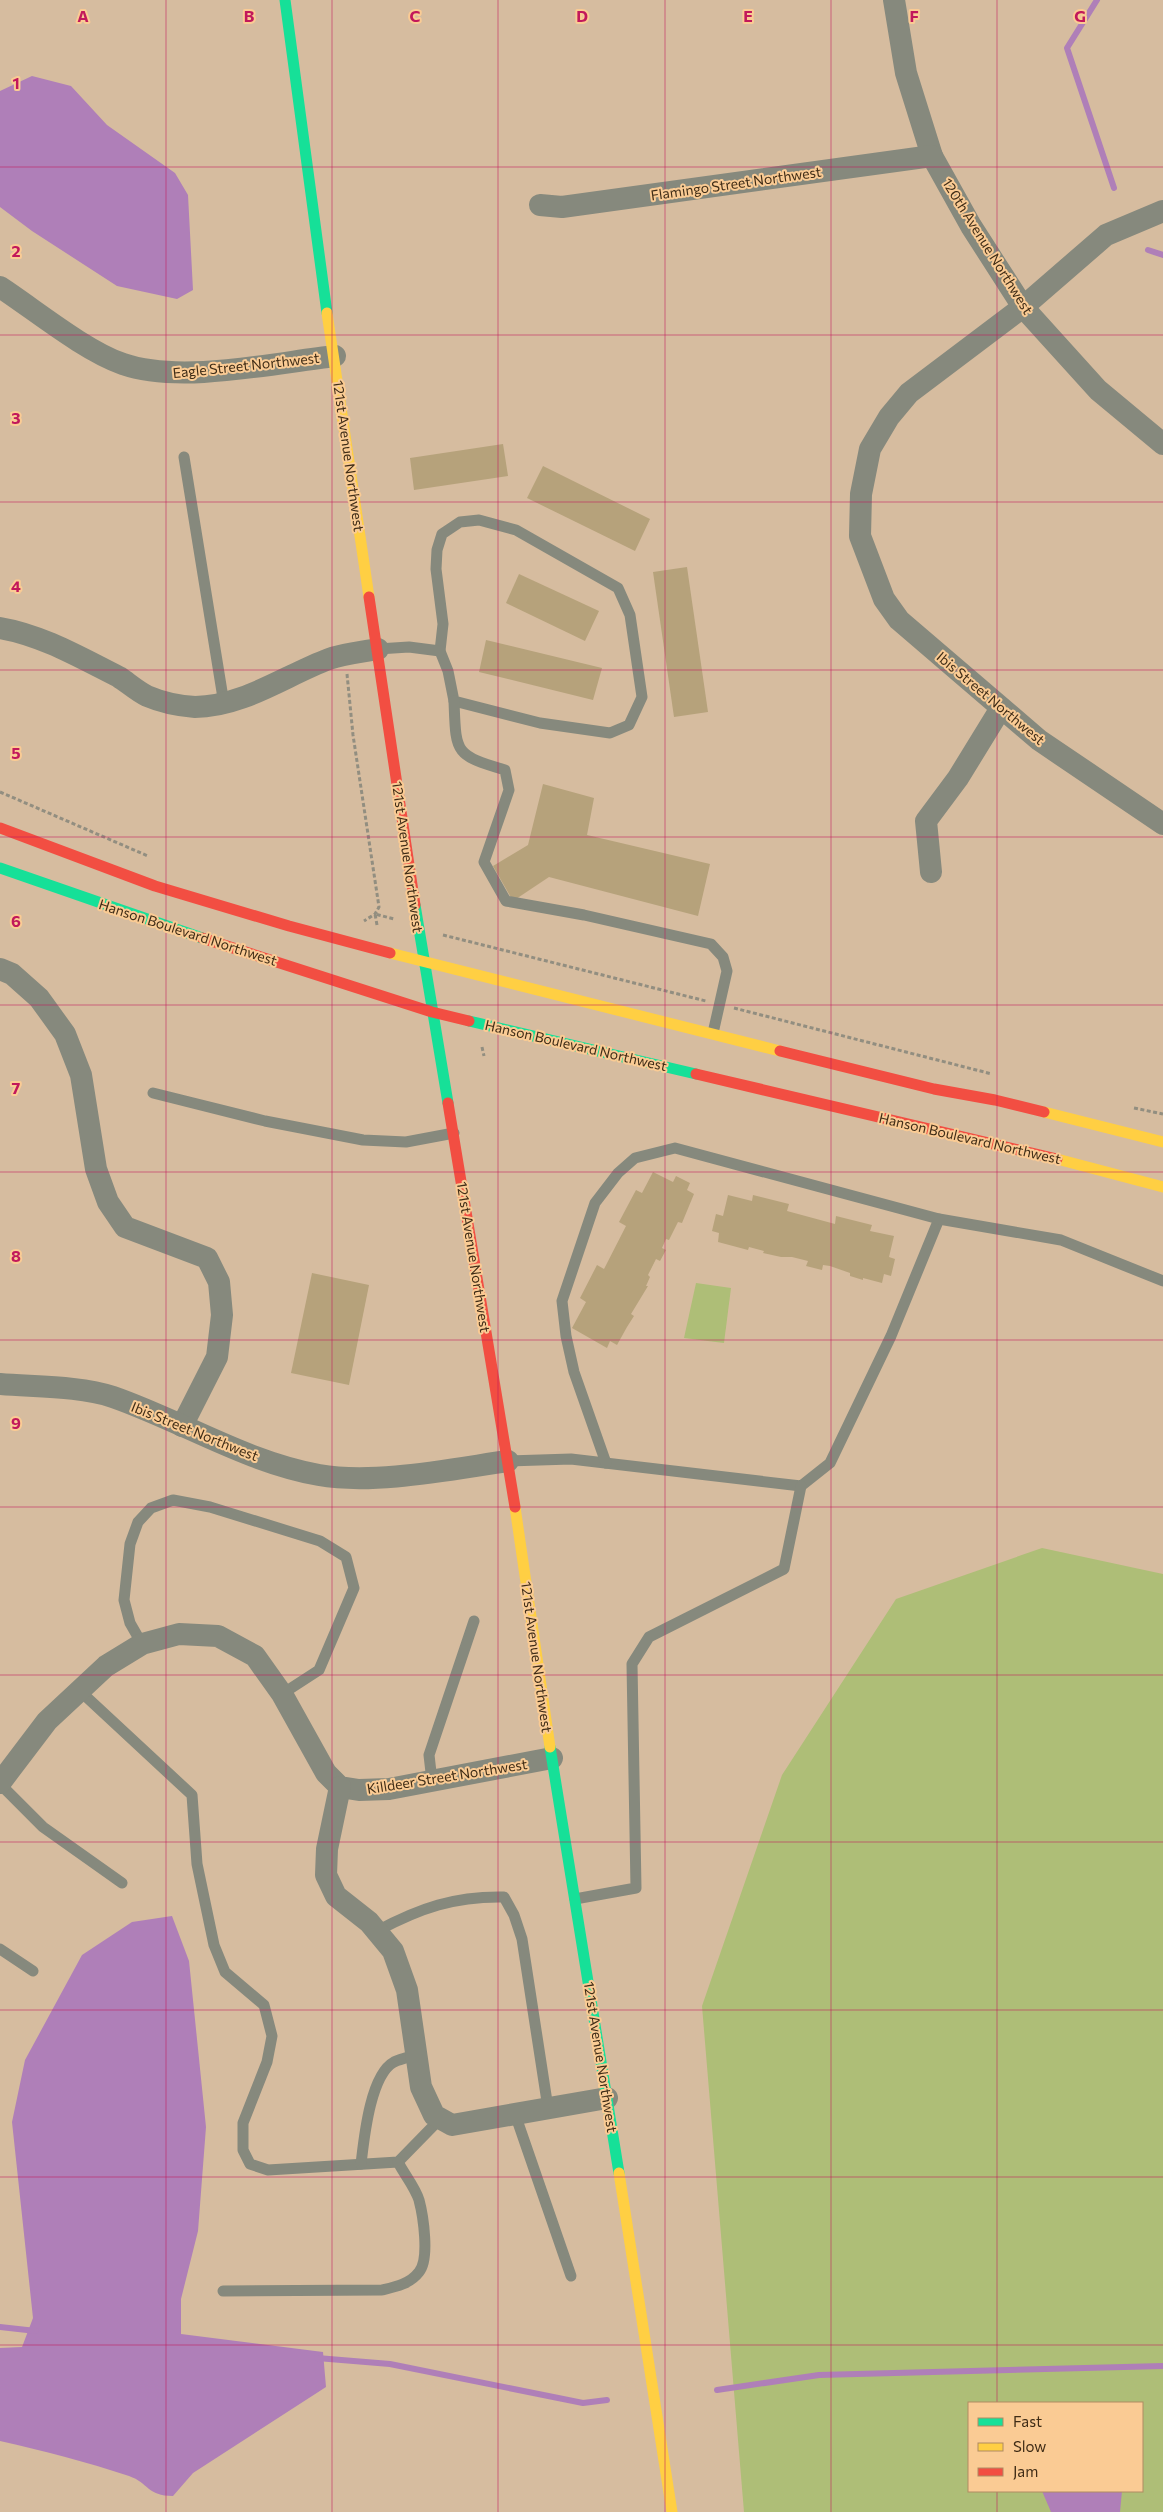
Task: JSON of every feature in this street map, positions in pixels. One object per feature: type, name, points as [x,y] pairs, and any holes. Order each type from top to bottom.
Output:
[{"type":"street","name":"121st Avenue Northwest","points":[[285,0],[334,356],[424,962],[508,1461],[552,1758],[672,2512]]},
{"type":"street","name":"120th Avenue Northwest","points":[[894,0],[906,73],[932,156],[971,226],[1023,307],[1098,390],[1163,444]]},
{"type":"street","name":"Flamingo Street Northwest","points":[[540,205],[562,207],[932,156]]},
{"type":"street","points":[[1023,307],[1106,236],[1163,211]]},
{"type":"street","name":"Eagle Street Northwest","points":[[0,287],[97,352],[121,364],[146,371],[193,372],[334,356]]},
{"type":"street","name":"Ibis Street Northwest","points":[[1023,307],[909,393],[889,417],[870,449],[861,494],[860,536],[884,599],[899,620],[1039,740],[1163,824]]},
{"type":"street","points":[[0,628],[72,653],[128,682],[147,696],[195,707],[224,704],[249,696],[270,684],[331,658],[378,649]]},
{"type":"street","points":[[931,872],[926,821],[958,778],[1001,708]]},
{"type":"street","points":[[0,828],[155,886],[424,962],[1163,1142]]},
{"type":"street","name":"Hanson Boulevard Northwest","points":[[0,868],[129,914],[432,1012],[975,1138],[1163,1186]]},
{"type":"street","points":[[0,969],[12,974],[39,998],[65,1034],[81,1075],[96,1169],[108,1202],[125,1227],[207,1258],[219,1282],[222,1315],[217,1357],[182,1426]]},
{"type":"street","points":[[975,1138],[1001,1135]]},
{"type":"street","name":"Ibis Street Northwest","points":[[0,1384],[64,1389],[111,1397],[182,1426],[236,1451],[319,1475],[350,1477],[407,1475],[508,1461]]},
{"type":"street","points":[[0,1783],[47,1721],[106,1666],[142,1644],[179,1634],[218,1636],[255,1656],[282,1694],[326,1773],[340,1787],[327,1849],[326,1875],[336,1896],[369,1922],[393,1951],[407,1990],[421,2087],[434,2115],[452,2125],[607,2098]]},
{"type":"street","name":"Killdeer Street Northwest","points":[[340,1787],[359,1790],[389,1789],[552,1758]]},
{"type":"lane","points":[[184,457],[224,704]]},
{"type":"lane","points":[[454,701],[540,723],[610,733],[629,725],[642,697],[630,615],[618,588],[516,530],[479,520],[460,522],[442,534],[437,550],[436,569],[443,624],[440,650],[448,671],[454,701],[455,732],[458,746],[465,756],[506,770],[509,790],[484,862],[506,901],[584,915],[711,944],[723,958],[727,971],[713,1033]]},
{"type":"lane","points":[[378,649],[409,647],[440,650]]},
{"type":"lane","points":[[153,1093],[265,1121],[363,1140],[406,1142],[454,1132]]},
{"type":"lane","points":[[606,1463],[574,1372],[566,1336],[562,1300],[595,1203],[618,1173],[635,1158],[675,1148],[939,1219],[1061,1240],[1163,1281]]},
{"type":"lane","points":[[575,1899],[636,1888],[632,1664],[649,1637],[784,1569],[802,1486],[830,1463],[891,1336],[939,1219]]},
{"type":"lane","points":[[508,1461],[571,1459],[802,1486]]},
{"type":"lane","points":[[142,1644],[130,1623],[124,1600],[130,1544],[138,1522],[151,1508],[173,1500],[210,1507],[320,1541],[346,1558],[354,1588],[319,1670],[282,1694]]},
{"type":"lane","points":[[432,1781],[429,1756],[474,1621]]},
{"type":"lane","points":[[80,1691],[192,1795],[197,1864],[214,1945],[225,1972],[264,2005],[272,2036],[267,2062],[243,2123],[243,2150],[250,2164],[268,2170],[398,2162],[441,2118]]},
{"type":"lane","points":[[0,1783],[43,1827],[122,1883]]},
{"type":"lane","points":[[377,1931],[407,1915],[435,1904],[480,1897],[504,1898],[514,1915],[522,1939],[548,2108]]},
{"type":"lane","points":[[0,1949],[32,1972]]},
{"type":"lane","points":[[361,2164],[364,2137],[377,2081],[393,2063],[416,2055]]},
{"type":"lane","points":[[515,2114],[571,2276]]},
{"type":"lane","points":[[223,2291],[382,2290],[401,2286],[420,2272],[423,2263],[424,2234],[418,2199],[398,2162]]},
{"type":"path","points":[[345,655],[354,735],[379,907],[375,914],[362,922]]},
{"type":"path","points":[[0,792],[153,858]]},
{"type":"path","points":[[456,939],[996,1074]]},
{"type":"path","points":[[1127,1107],[1163,1114]]},
{"type":"green space","points":[[696,1283],[731,1288],[724,1343],[684,1338]]},
{"type":"green space","points":[[1042,1548],[1163,1574],[1163,2512],[744,2512],[702,2006],[782,1775],[896,1599]]},
{"type":"shaded area","points":[[32,76],[71,86],[107,125],[175,173],[188,195],[193,290],[177,299],[117,286],[32,231],[0,207],[0,91]]},
{"type":"shaded area","points":[[172,1916],[189,1961],[206,2127],[198,2231],[181,2299],[181,2334],[323,2352],[326,2387],[193,2473],[173,2496],[153,2492],[141,2482],[129,2476],[65,2457],[0,2441],[0,2348],[22,2347],[33,2318],[12,2122],[25,2060],[82,1955],[132,1922]]},
{"type":"shaded area","points":[[1042,2492],[1122,2492],[1120,2512],[1051,2512]]},
{"type":"building","points":[[503,444],[508,476],[414,490],[410,458]]},
{"type":"building","points":[[543,466],[650,519],[635,551],[527,498]]},
{"type":"building","points":[[687,567],[708,712],[674,717],[653,572]]},
{"type":"building","points":[[519,574],[599,611],[585,641],[506,603]]},
{"type":"building","points":[[486,640],[602,668],[593,700],[479,672]]},
{"type":"building","points":[[543,784],[594,798],[587,835],[710,864],[698,916],[549,877],[513,901],[493,866],[528,845]]},
{"type":"building","points":[[653,1172],[673,1182],[676,1176],[690,1183],[687,1190],[694,1194],[682,1223],[678,1222],[669,1240],[666,1239],[662,1248],[666,1250],[660,1261],[656,1259],[648,1275],[650,1277],[646,1286],[648,1286],[631,1314],[634,1316],[617,1345],[610,1341],[607,1348],[572,1328],[586,1302],[580,1298],[597,1265],[604,1269],[626,1226],[619,1222],[636,1190],[642,1193]]},
{"type":"building","points":[[728,1195],[752,1201],[753,1195],[789,1204],[787,1211],[835,1224],[836,1216],[872,1225],[870,1231],[894,1236],[889,1257],[895,1259],[891,1276],[884,1274],[882,1283],[863,1278],[863,1280],[830,1266],[823,1265],[822,1270],[806,1266],[808,1261],[792,1257],[781,1257],[763,1253],[764,1251],[749,1247],[748,1250],[718,1242],[719,1233],[712,1231],[716,1214],[723,1216]]},
{"type":"building","points":[[312,1273],[369,1285],[349,1385],[291,1373]]},
{"type":"waterway","points":[[1097,0],[1067,48],[1114,188]]},
{"type":"waterway","points":[[1148,250],[1163,255]]},
{"type":"waterway","points":[[0,2327],[36,2331]]},
{"type":"waterway","points":[[317,2358],[390,2364],[583,2403],[607,2400]]},
{"type":"waterway","points":[[717,2390],[819,2375],[1163,2366]]},
{"type":"traffic: fast","points":[[285,0],[327,313]]},
{"type":"traffic: fast","points":[[0,868],[202,938]]},
{"type":"traffic: fast","points":[[415,905],[448,1103]]},
{"type":"traffic: fast","points":[[469,1021],[696,1074]]},
{"type":"traffic: fast","points":[[550,1747],[619,2173]]},
{"type":"traffic: slow","points":[[327,313],[369,597]]},
{"type":"traffic: slow","points":[[390,953],[780,1051]]},
{"type":"traffic: slow","points":[[1044,1112],[1163,1142]]},
{"type":"traffic: slow","points":[[1057,1159],[1163,1187]]},
{"type":"traffic: slow","points":[[515,1507],[550,1747]]},
{"type":"traffic: slow","points":[[619,2173],[672,2512]]},
{"type":"traffic: jam","points":[[369,597],[415,905]]},
{"type":"traffic: jam","points":[[0,828],[155,886],[289,926],[390,953]]},
{"type":"traffic: jam","points":[[202,938],[432,1012],[469,1021]]},
{"type":"traffic: jam","points":[[780,1051],[934,1089],[995,1100],[1044,1112]]},
{"type":"traffic: jam","points":[[696,1074],[1057,1159]]},
{"type":"traffic: jam","points":[[448,1103],[515,1507]]}]
